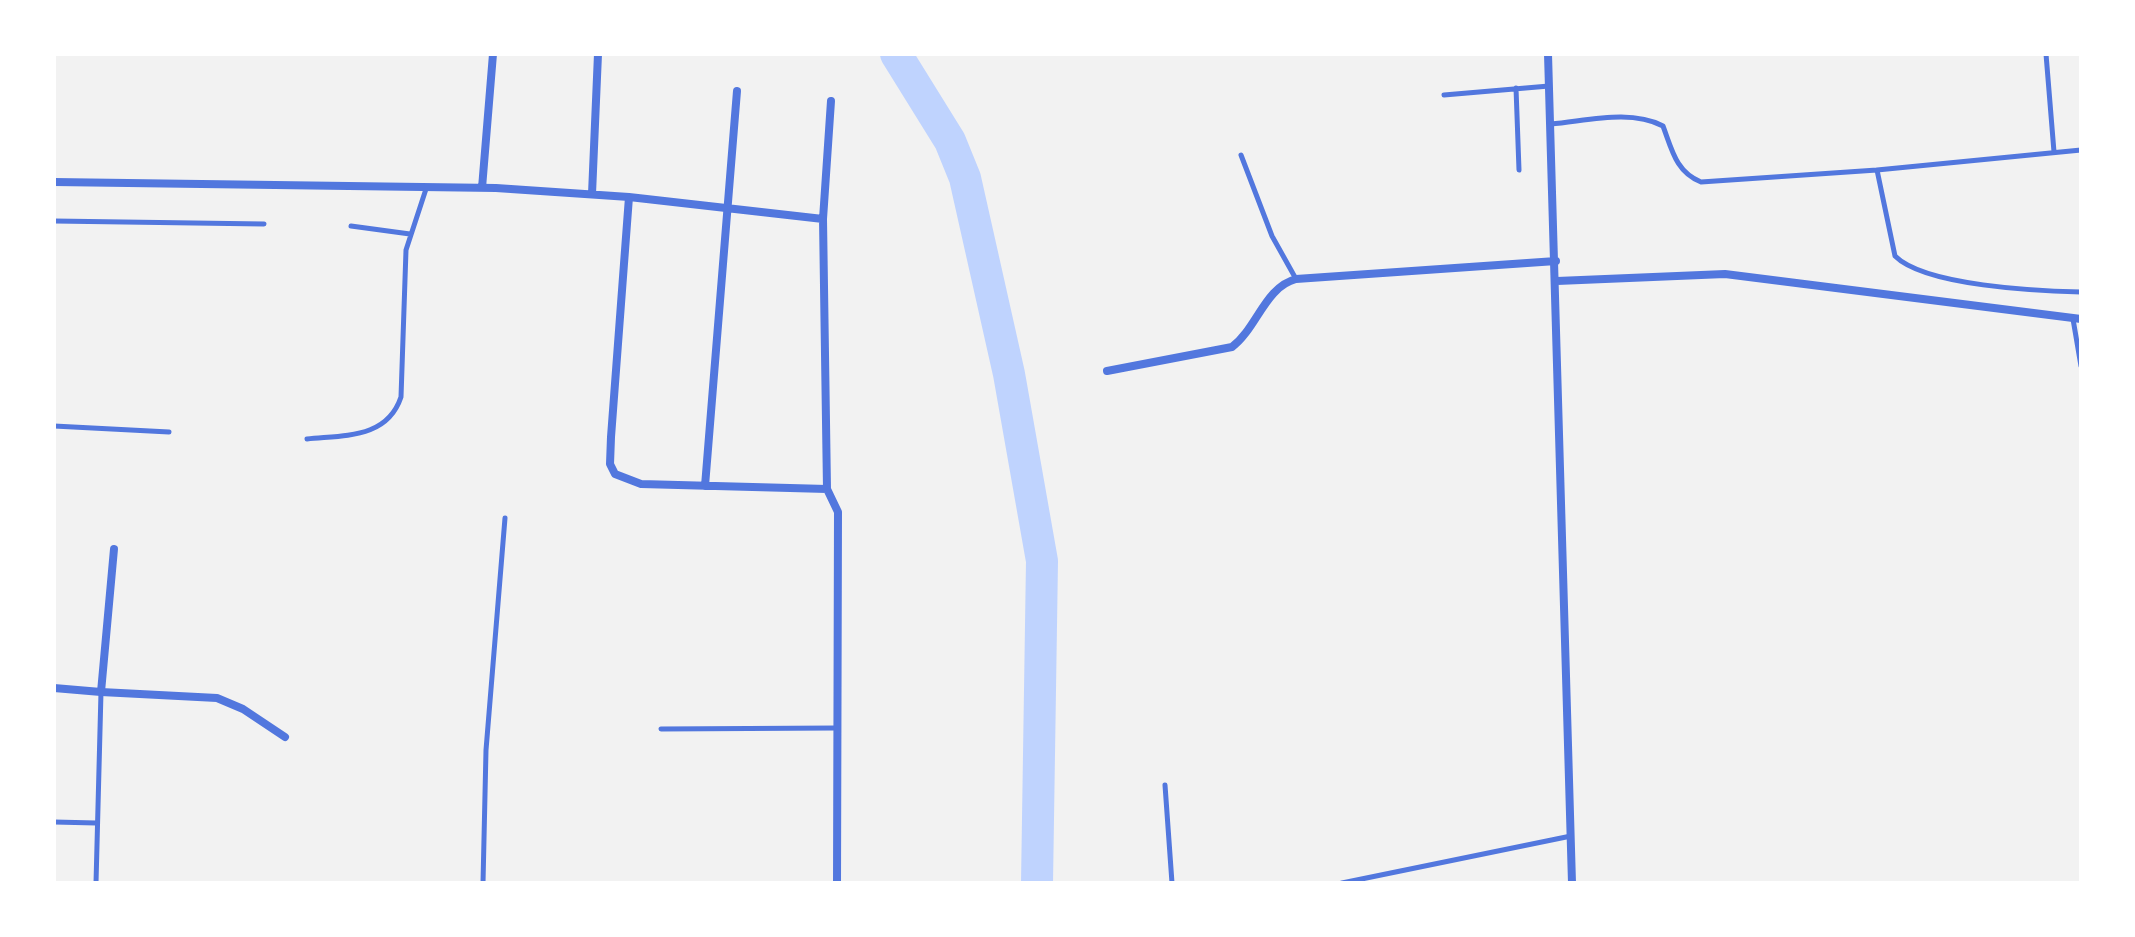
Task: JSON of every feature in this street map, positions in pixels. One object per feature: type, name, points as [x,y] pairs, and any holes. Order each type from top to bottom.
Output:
[{"type":"street","points":[[482,188],[493,54]]},
{"type":"street","points":[[592,194],[598,54]]},
{"type":"street","points":[[1548,54],[1557,281],[1572,883]]},
{"type":"street","points":[[705,486],[737,91]]},
{"type":"street","points":[[831,101],[823,219],[827,489],[838,512],[837,883]]},
{"type":"street","points":[[54,182],[482,188],[629,197],[823,219]]},
{"type":"street","points":[[629,197],[610,464],[615,474],[641,484],[827,489]]},
{"type":"street","points":[[1107,371],[1232,347],[1245,337],[1280,286],[1296,279],[1556,261]]},
{"type":"street","points":[[1557,281],[1725,274],[2077,319]]},
{"type":"street","points":[[101,692],[114,549]]},
{"type":"street","points":[[54,688],[217,698],[243,709],[285,737]]},
{"type":"lane","points":[[2046,54],[2054,152]]},
{"type":"lane","points":[[1444,95],[1550,85]]},
{"type":"lane","points":[[1516,88],[1519,170]]},
{"type":"lane","points":[[1550,124],[1634,117],[1650,119],[1663,126],[1676,163],[1686,177],[1701,182],[1877,170],[2081,150]]},
{"type":"lane","points":[[1241,155],[1272,236],[1296,279]]},
{"type":"lane","points":[[1877,170],[1895,256],[1904,265],[1935,277],[2081,292]]},
{"type":"lane","points":[[307,439],[367,433],[396,413],[401,397],[404,277],[410,234],[426,189]]},
{"type":"lane","points":[[54,221],[264,224]]},
{"type":"lane","points":[[351,226],[410,234]]},
{"type":"lane","points":[[2077,319],[2081,366]]},
{"type":"lane","points":[[54,426],[169,432]]},
{"type":"lane","points":[[483,883],[486,750],[505,518]]},
{"type":"lane","points":[[96,883],[101,692]]},
{"type":"lane","points":[[661,729],[838,728]]},
{"type":"lane","points":[[1165,785],[1172,883]]},
{"type":"lane","points":[[54,822],[96,823]]},
{"type":"lane","points":[[1342,883],[1571,836]]},
{"type":"waterway","points":[[896,54],[950,141],[965,178],[1009,374],[1042,561],[1037,883]]}]
